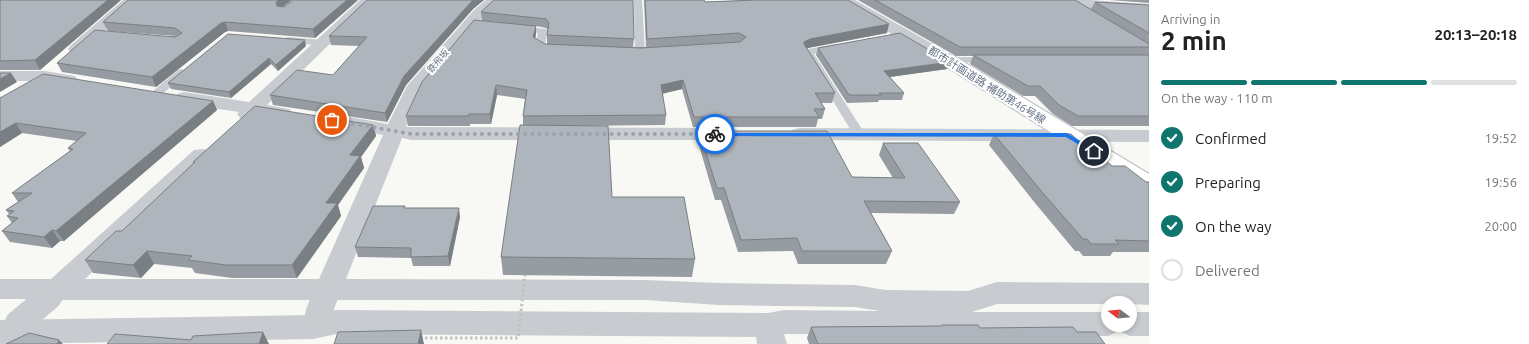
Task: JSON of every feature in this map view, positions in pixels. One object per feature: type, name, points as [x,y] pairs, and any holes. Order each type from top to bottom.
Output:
[{"type":"street","points":[[19,91],[45,76],[63,61],[101,35],[132,0]]},
{"type":"street","points":[[6,331],[54,292],[324,43],[368,0]]},
{"type":"street","name":"鉄飛坂","points":[[318,315],[413,90],[476,25],[479,13],[495,0]]},
{"type":"street","name":"都市計画道路 補助第46号線","points":[[844,0],[896,36],[948,60],[1067,135],[1149,184]]},
{"type":"street","points":[[1021,0],[1149,8]]},
{"type":"street","points":[[0,76],[45,76],[89,83]]},
{"type":"street","points":[[148,92],[300,116]]},
{"type":"street","points":[[324,119],[395,130],[411,134],[748,134]]},
{"type":"street","points":[[780,134],[1149,136]]},
{"type":"street","points":[[0,288],[318,315],[336,322],[770,334],[784,322],[1101,324]]},
{"type":"street","points":[[6,331],[318,315],[645,290],[719,294],[855,296],[885,301],[968,302],[997,293],[1149,294]]},
{"type":"street","points":[[1137,324],[1149,324]]},
{"type":"lane","points":[[638,0],[640,52]]},
{"type":"lane","points":[[1071,3],[1091,15]]},
{"type":"lane","points":[[512,28],[543,31],[540,45],[545,48],[561,49]]},
{"type":"lane","points":[[276,39],[324,43]]},
{"type":"lane","points":[[845,45],[808,52],[859,134]]},
{"type":"lane","points":[[948,60],[1002,60]]},
{"type":"lane","points":[[148,92],[192,64]]},
{"type":"path","points":[[417,338],[518,338],[525,275]]},
{"type":"building","points":[[0,0],[108,0],[35,60],[0,61]]},
{"type":"building","points":[[128,0],[278,0],[276,3],[277,6],[284,7],[293,0],[347,0],[313,29],[225,22],[221,23],[152,77],[57,63],[95,30],[175,37],[182,33],[175,28],[103,22]]},
{"type":"building","points":[[367,0],[473,0],[404,76],[385,113],[270,95],[297,70],[333,75],[367,37],[329,36]]},
{"type":"building","points":[[494,0],[633,0],[634,39],[547,35],[549,23],[546,19],[481,12]]},
{"type":"building","points":[[645,0],[704,0],[705,2],[756,0],[848,0],[889,24],[810,39],[804,42],[835,93],[815,93],[825,109],[814,109],[819,117],[694,117],[683,80],[661,85],[666,115],[523,116],[527,90],[496,85],[490,114],[469,114],[469,116],[406,116],[422,82],[474,20],[536,26],[533,37],[545,44],[641,48],[740,42],[746,37],[739,33],[647,39]]},
{"type":"building","points":[[875,0],[1075,0],[1149,44],[1149,47],[960,47]]},
{"type":"building","points":[[1095,2],[1149,5],[1149,33]]},
{"type":"building","points":[[900,33],[950,62],[884,71],[904,93],[849,95],[818,48]]},
{"type":"building","points":[[228,34],[305,40],[276,65],[269,58],[229,92],[168,83]]},
{"type":"building","points":[[973,55],[1149,55],[1149,116],[1078,116],[1059,105],[1040,86],[1028,86]]},
{"type":"building","points":[[0,73],[11,73],[0,79]]},
{"type":"building","points":[[43,74],[213,101],[56,231],[52,230],[44,237],[2,231],[18,218],[7,216],[14,211],[6,210],[32,193],[12,193],[73,149],[68,148],[86,133],[16,123],[0,132],[0,98]]},
{"type":"building","points":[[255,106],[373,125],[350,155],[360,156],[326,203],[337,203],[292,265],[226,265],[188,260],[192,256],[147,251],[133,265],[85,260],[116,231],[122,231],[195,162],[193,162]]},
{"type":"building","points":[[520,125],[608,126],[612,197],[684,197],[695,259],[501,257]]},
{"type":"building","points":[[699,131],[827,131],[852,177],[905,178],[883,143],[918,143],[960,202],[864,201],[892,251],[802,251],[797,238],[741,240],[724,188],[717,188]]},
{"type":"building","points":[[994,134],[1071,134],[1091,152],[1095,152],[1112,166],[1125,166],[1146,182],[1149,182],[1149,241],[1115,240],[1119,244],[1091,244],[1087,239],[1083,239]]},
{"type":"building","points":[[373,206],[405,206],[404,208],[459,208],[448,256],[411,257],[411,248],[355,247]]},
{"type":"building","points":[[978,325],[980,328],[1073,327],[1077,332],[1096,332],[1105,344],[818,344],[811,327]]},
{"type":"building","points":[[421,330],[418,344],[334,344],[338,332]]},
{"type":"building","points":[[263,332],[259,344],[107,344],[115,334],[191,340],[193,336]]},
{"type":"building","points":[[29,333],[59,340],[57,344],[6,344]]},
{"type":"way so far","points":[[332,120],[411,134],[715,134]]},
{"type":"route","points":[[715,134],[1067,135],[1094,151]]}]
